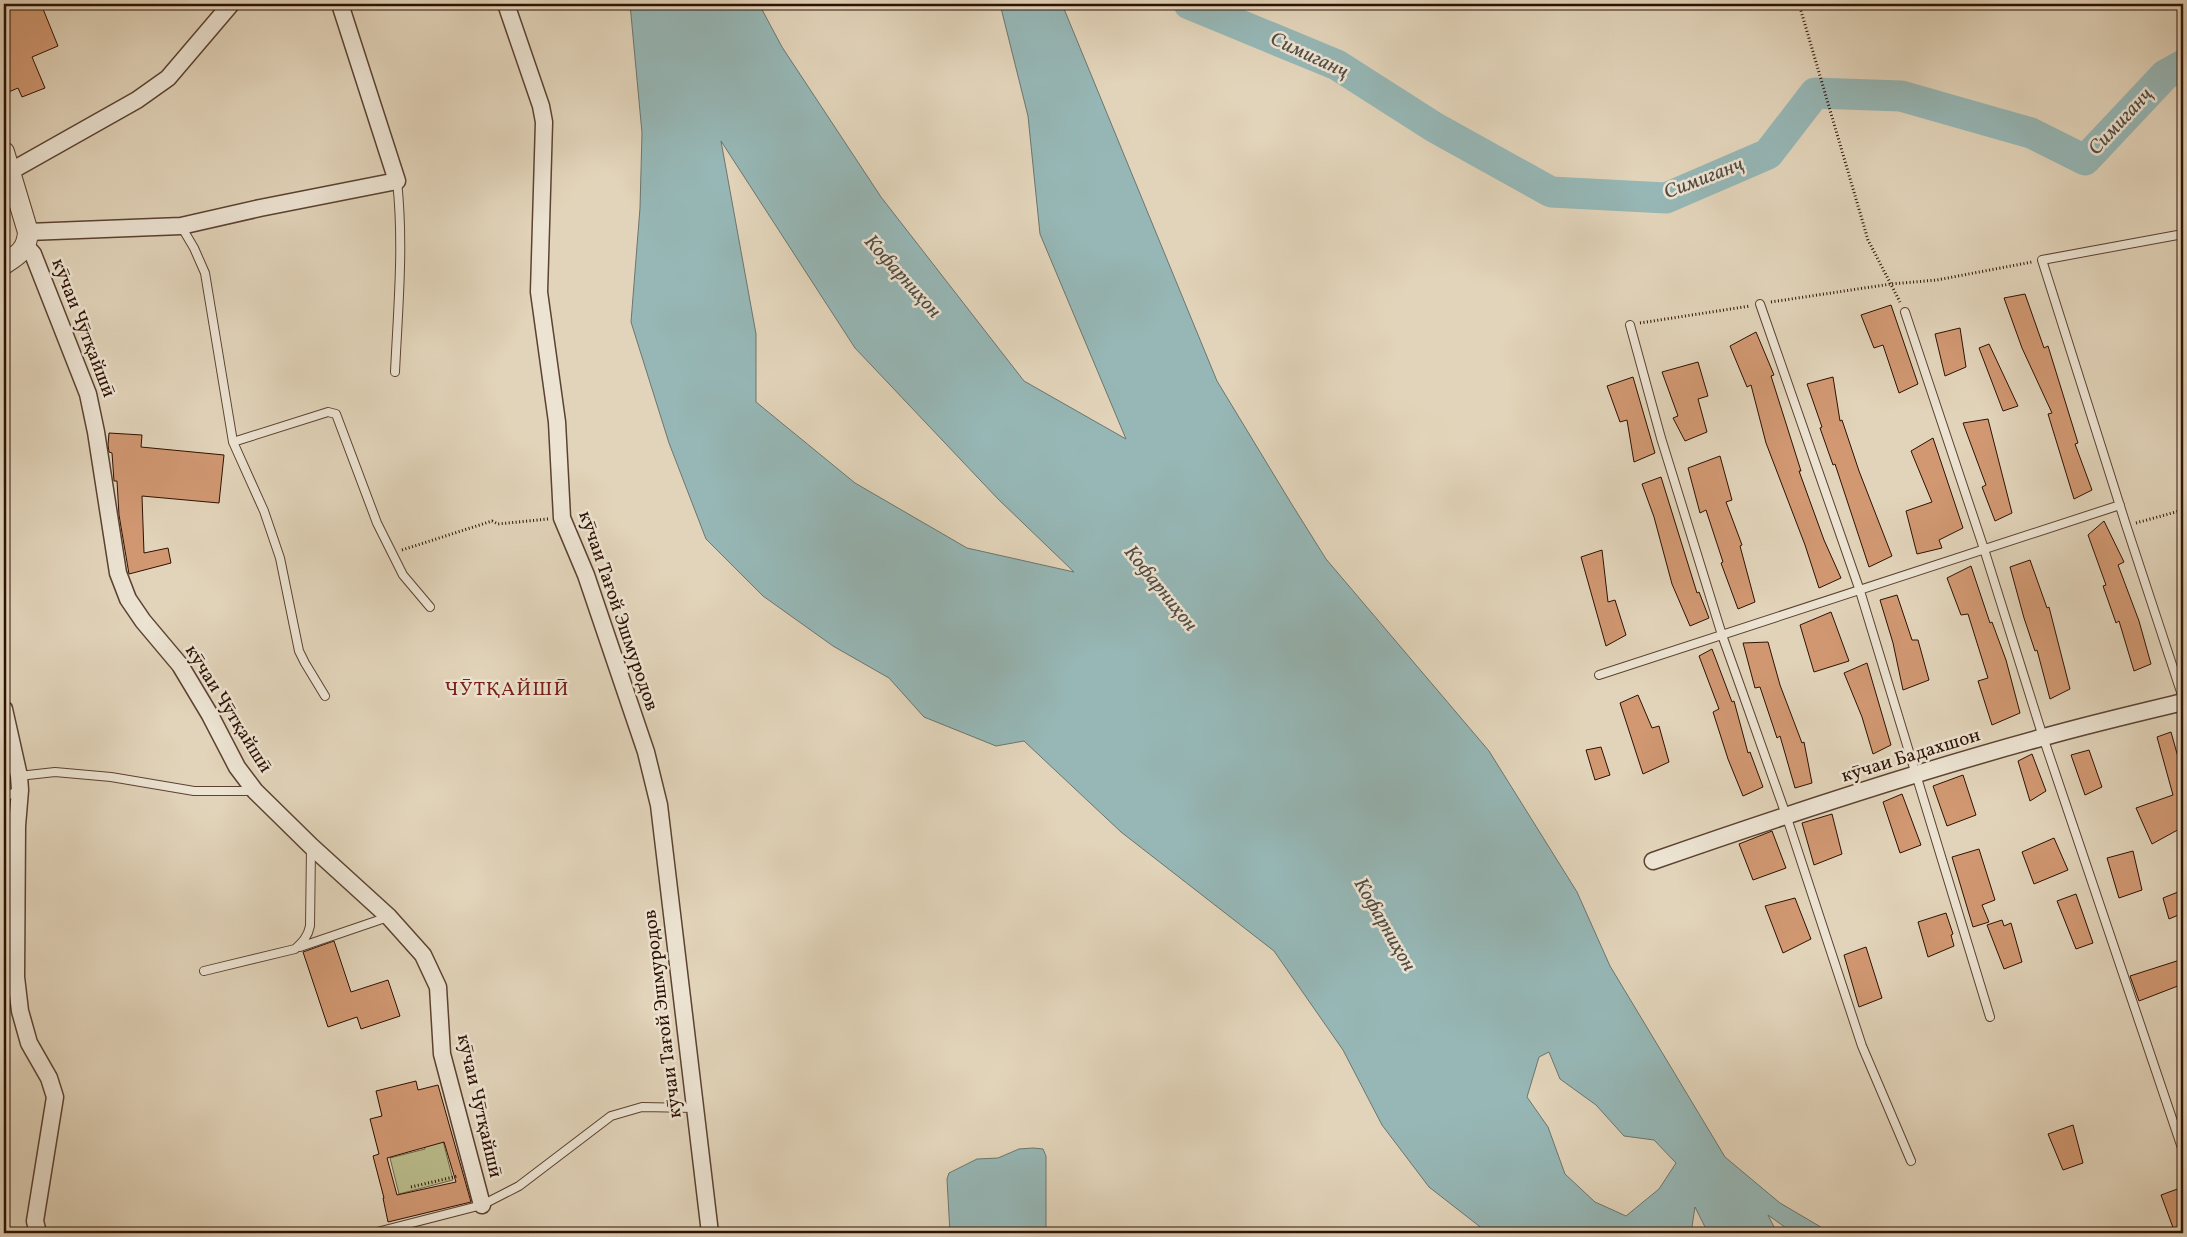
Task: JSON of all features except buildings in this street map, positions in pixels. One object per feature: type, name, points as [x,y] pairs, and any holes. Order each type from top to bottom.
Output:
[{"type":"street","points":[[11,171],[137,100],[168,78],[231,4]]},
{"type":"street","points":[[27,239],[181,226],[260,208],[397,182],[340,4]]},
{"type":"street","name":"кӯчаи Тағой Эшмуродов","points":[[506,4],[541,106],[544,122],[540,292],[557,422],[562,518],[586,575],[653,780],[659,805],[710,1233]]},
{"type":"street","points":[[4,152],[11,171],[27,239],[20,253],[4,264]]},
{"type":"street","name":"кӯчаи Чӯтқайшӣ","points":[[27,239],[88,394],[96,432],[118,573],[128,599],[143,621],[180,665],[210,715],[237,768],[255,791],[311,846],[389,916],[423,954],[438,988],[442,1054],[482,1205]]},
{"type":"street","name":"кӯчаи Бадахшон","points":[[1653,861],[1786,815],[1917,775],[2043,737],[2183,700]]},
{"type":"street","points":[[4,709],[20,783],[17,826],[16,958],[20,1011],[29,1043],[48,1078],[55,1097],[35,1221],[38,1233]]},
{"type":"lane","points":[[395,372],[401,250],[401,212],[397,182]]},
{"type":"lane","points":[[181,226],[194,248],[205,273],[233,442],[264,511],[280,558],[299,651],[304,663],[325,696]]},
{"type":"lane","points":[[2183,234],[2042,260],[2183,700]]},
{"type":"lane","points":[[1760,304],[1860,591],[1990,1018]]},
{"type":"lane","points":[[1905,312],[1984,549],[2043,737],[2183,1151]]},
{"type":"lane","points":[[1630,325],[1661,438],[1722,635],[1786,815],[1862,1046],[1911,1160]]},
{"type":"lane","points":[[233,442],[328,412],[336,414],[357,474],[392,553],[403,575],[430,607]]},
{"type":"lane","points":[[1598,675],[2120,506]]},
{"type":"lane","points":[[4,796],[20,783],[55,772],[111,777],[194,791],[255,791]]},
{"type":"lane","points":[[296,948],[306,937],[310,926],[311,846]]},
{"type":"lane","points":[[204,970],[296,948],[389,916]]},
{"type":"lane","points":[[373,1233],[482,1205],[519,1186],[611,1116],[642,1107],[694,1108]]},
{"type":"path","points":[[1798,4],[1868,240],[1905,312]]},
{"type":"path","points":[[1630,325],[1891,284],[1937,280],[2042,260]]},
{"type":"path","points":[[2126,525],[2183,510]]},
{"type":"path","points":[[392,553],[492,521],[498,524],[562,518]]},
{"type":"path","points":[[411,1187],[474,1172]]},
{"type":"green space","points":[[441,1133],[453,1180],[399,1194],[390,1158],[425,1149],[422,1138]]},
{"type":"water","name":"Кофарниҳон","points":[[630,4],[759,4],[782,47],[881,197],[1024,381],[1126,439],[1040,234],[1028,116],[1000,4],[1062,4],[1217,381],[1326,559],[1489,751],[1577,892],[1610,966],[1725,1157],[1780,1203],[1831,1233],[1793,1233],[1768,1215],[1777,1233],[1708,1233],[1695,1207],[1691,1233],[1488,1233],[1429,1187],[1382,1125],[1343,1050],[1274,951],[1121,832],[1024,741],[996,746],[924,717],[889,678],[833,646],[763,596],[706,539],[669,443],[631,322],[640,208],[642,133]],"holes":[[[721,141],[855,348],[998,499],[1074,572],[967,548],[855,483],[756,402],[756,334]],[[1549,1052],[1560,1079],[1596,1105],[1624,1136],[1654,1140],[1676,1163],[1659,1189],[1626,1216],[1595,1202],[1565,1174],[1548,1127],[1527,1097],[1539,1057]]]},
{"type":"water","points":[[1019,1149],[1043,1149],[1046,1156],[1046,1233],[950,1233],[947,1179],[949,1173],[977,1159],[998,1158]]},
{"type":"waterway","name":"Симиганҷ","points":[[1189,4],[1337,65],[1434,127],[1551,192],[1666,198],[1768,154],[1815,93],[1901,96],[2031,133],[2085,160],[2165,75],[2183,65]]},
{"type":"district","name":"ЧӮТҚАЙШӢ","points":[[507,690]]}]
